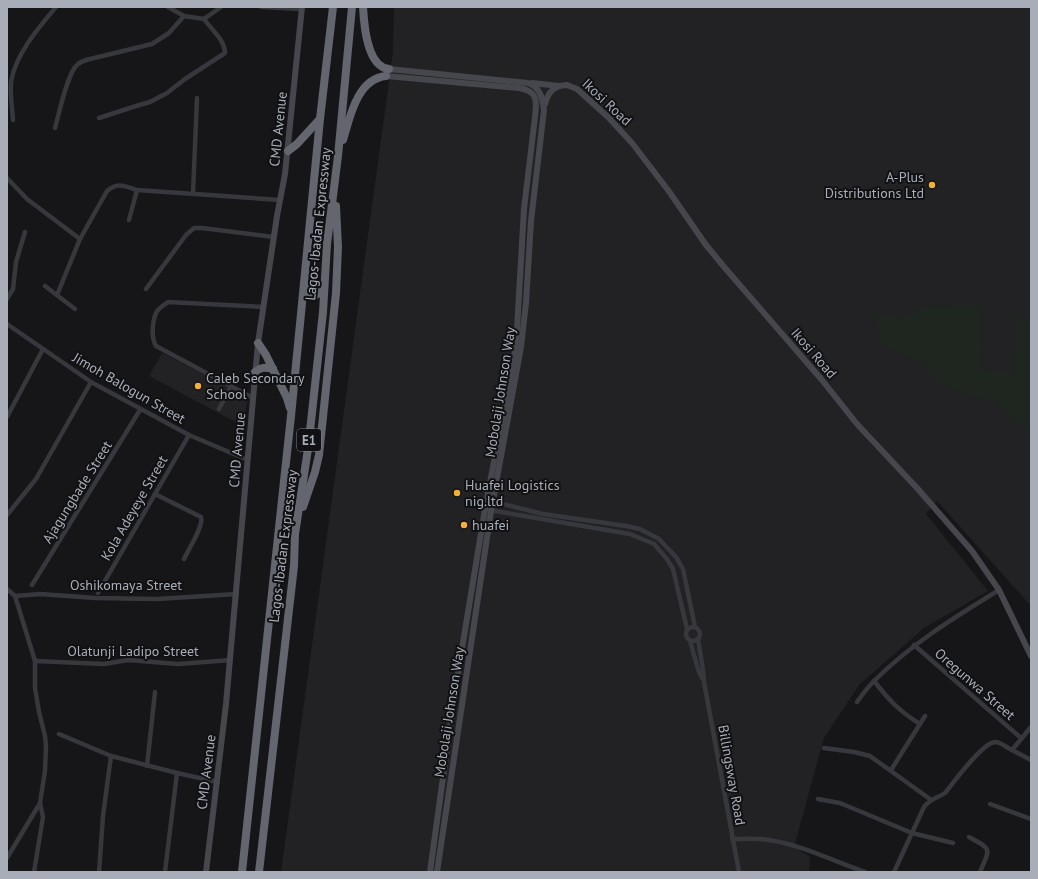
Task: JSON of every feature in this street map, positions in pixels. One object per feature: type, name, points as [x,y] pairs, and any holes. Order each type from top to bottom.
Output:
[{"type":"highway","name":"Lagos-Ibadan Expressway","points":[[242,872],[291,416],[320,119],[333,7]]},
{"type":"highway","name":"Lagos-Ibadan Expressway","points":[[259,872],[294,566],[297,521],[308,449],[323,312],[324,285],[352,7]]},
{"type":"highway","points":[[338,156],[352,110],[359,97],[366,86],[373,80],[388,72],[380,67],[370,50],[363,7]]},
{"type":"highway","points":[[288,151],[297,144],[320,119]]},
{"type":"highway","points":[[299,512],[307,495],[319,455],[336,293],[338,247],[336,208],[333,196]]},
{"type":"highway","points":[[305,275],[305,290],[310,296],[316,296],[324,285]]},
{"type":"highway","points":[[258,343],[266,354],[287,398],[291,416]]},
{"type":"highway","points":[[255,372],[265,367],[273,370]]},
{"type":"highway","points":[[280,520],[297,521]]},
{"type":"street","points":[[13,120],[11,82],[16,68],[26,46],[40,25],[56,7]]},
{"type":"street","points":[[168,7],[184,16],[204,19],[221,7]]},
{"type":"street","points":[[262,7],[301,8]]},
{"type":"street","name":"CMD Avenue","points":[[206,872],[218,782],[231,660],[258,343],[273,237],[288,151],[301,8]]},
{"type":"street","points":[[55,128],[67,88],[73,71],[77,65],[86,60],[152,44],[169,34],[184,16]]},
{"type":"street","points":[[99,118],[150,102],[167,93],[185,79],[225,53],[225,48],[222,43],[204,19]]},
{"type":"street","points":[[388,72],[532,84],[528,90]]},
{"type":"street","points":[[388,72],[519,88],[528,90],[533,94],[536,100],[542,98],[554,88],[559,86]]},
{"type":"street","name":"Ikosi Road","points":[[532,84],[573,86],[582,92],[632,143],[668,190],[706,245],[725,268],[822,380],[857,424],[956,531],[972,551],[999,590],[1031,656]]},
{"type":"street","name":"Mobolaji Johnson Way","points":[[430,872],[454,697],[488,510],[521,347],[526,303],[531,221],[544,110],[540,92],[532,84]]},
{"type":"street","points":[[544,110],[548,94]]},
{"type":"street","points":[[193,193],[197,98]]},
{"type":"street","name":"Mobolaji Johnson Way","points":[[490,501],[516,346],[523,216],[536,100]]},
{"type":"street","points":[[7,178],[27,199],[80,239]]},
{"type":"street","points":[[56,295],[80,239],[107,191],[113,186],[118,185],[136,190],[280,200]]},
{"type":"street","points":[[129,220],[136,190]]},
{"type":"street","points":[[146,289],[186,235],[194,228],[273,237]]},
{"type":"street","points":[[7,299],[13,289],[16,262],[25,232]]},
{"type":"street","points":[[45,286],[75,309]]},
{"type":"street","points":[[253,398],[156,346],[152,336],[156,312],[168,302],[264,307]]},
{"type":"street","name":"Jimoh Balogun Street","points":[[7,324],[91,382],[140,410],[189,435],[248,460]]},
{"type":"street","points":[[7,417],[43,349]]},
{"type":"street","points":[[7,515],[36,479],[91,382]]},
{"type":"street","points":[[219,409],[231,386]]},
{"type":"street","name":"Ajagungbade Street","points":[[32,585],[140,410]]},
{"type":"street","name":"Kola Adeyeye Street","points":[[98,592],[189,435]]},
{"type":"street","points":[[155,494],[201,517],[202,521],[184,559]]},
{"type":"street","points":[[488,510],[630,534],[654,544],[667,559],[673,569],[687,629],[686,636],[690,641],[698,639],[700,632],[695,627],[684,569],[676,557],[659,539],[640,529],[543,514],[490,501]]},
{"type":"street","name":"Mobolaji Johnson Way","points":[[437,872],[488,510]]},
{"type":"street","points":[[7,589],[15,596],[35,662],[38,712],[45,736],[46,746],[45,771],[40,803],[43,816],[34,872]]},
{"type":"street","points":[[856,702],[874,681],[914,645],[950,620],[999,590]]},
{"type":"street","name":"Oshikomaya Street","points":[[15,596],[40,594],[95,598],[157,598],[237,594]]},
{"type":"street","points":[[687,629],[695,627]]},
{"type":"street","name":"Billingsway Road","points":[[698,639],[704,682],[739,872]]},
{"type":"street","name":"Billingsway Road","points":[[690,641],[698,669],[704,682]]},
{"type":"street","name":"Oregunwa Street","points":[[914,645],[1021,738]]},
{"type":"street","name":"Olatunji Ladipo Street","points":[[35,662],[104,664],[128,660],[178,664],[231,660]]},
{"type":"street","points":[[874,681],[890,702],[904,714],[920,724]]},
{"type":"street","points":[[147,766],[155,692]]},
{"type":"street","points":[[891,770],[925,716]]},
{"type":"street","points":[[1012,750],[1031,727]]},
{"type":"street","points":[[59,734],[111,756],[147,766],[218,782]]},
{"type":"street","points":[[894,872],[924,807],[930,799],[939,797],[944,792],[981,750],[990,743],[997,742],[1031,760]]},
{"type":"street","points":[[824,748],[870,756],[930,799]]},
{"type":"street","points":[[99,872],[111,756]]},
{"type":"street","points":[[165,872],[176,773]]},
{"type":"street","points":[[818,799],[840,803],[912,832],[953,843]]},
{"type":"street","points":[[7,858],[40,803]]},
{"type":"street","points":[[990,804],[1031,819]]},
{"type":"street","points":[[969,837],[988,849],[988,853],[980,872]]},
{"type":"street","points":[[732,838],[769,840],[805,849],[865,872]]},
{"type":"shaded area","points":[[394,7],[1031,7],[1031,606],[937,501],[926,514],[988,591],[924,628],[859,685],[824,738],[794,847],[810,857],[809,872],[281,872],[393,52]]},
{"type":"shaded area","points":[[980,305],[981,369],[1014,373],[1016,317],[1031,319],[1031,432],[1011,420],[998,402],[973,396],[942,385],[921,361],[881,344],[874,313],[904,317],[927,306]]},
{"type":"shaded area","name":"Caleb Secondary School","points":[[162,353],[248,397],[243,426],[149,376]]},
{"type":"place","name":"A-Plus Distributions Ltd","points":[[932,185]]},
{"type":"place","name":"Caleb Secondary School","points":[[198,386]]},
{"type":"place","name":"Huafei Logistics nig.ltd","points":[[457,493]]},
{"type":"place","name":"huafei","points":[[464,525]]}]
